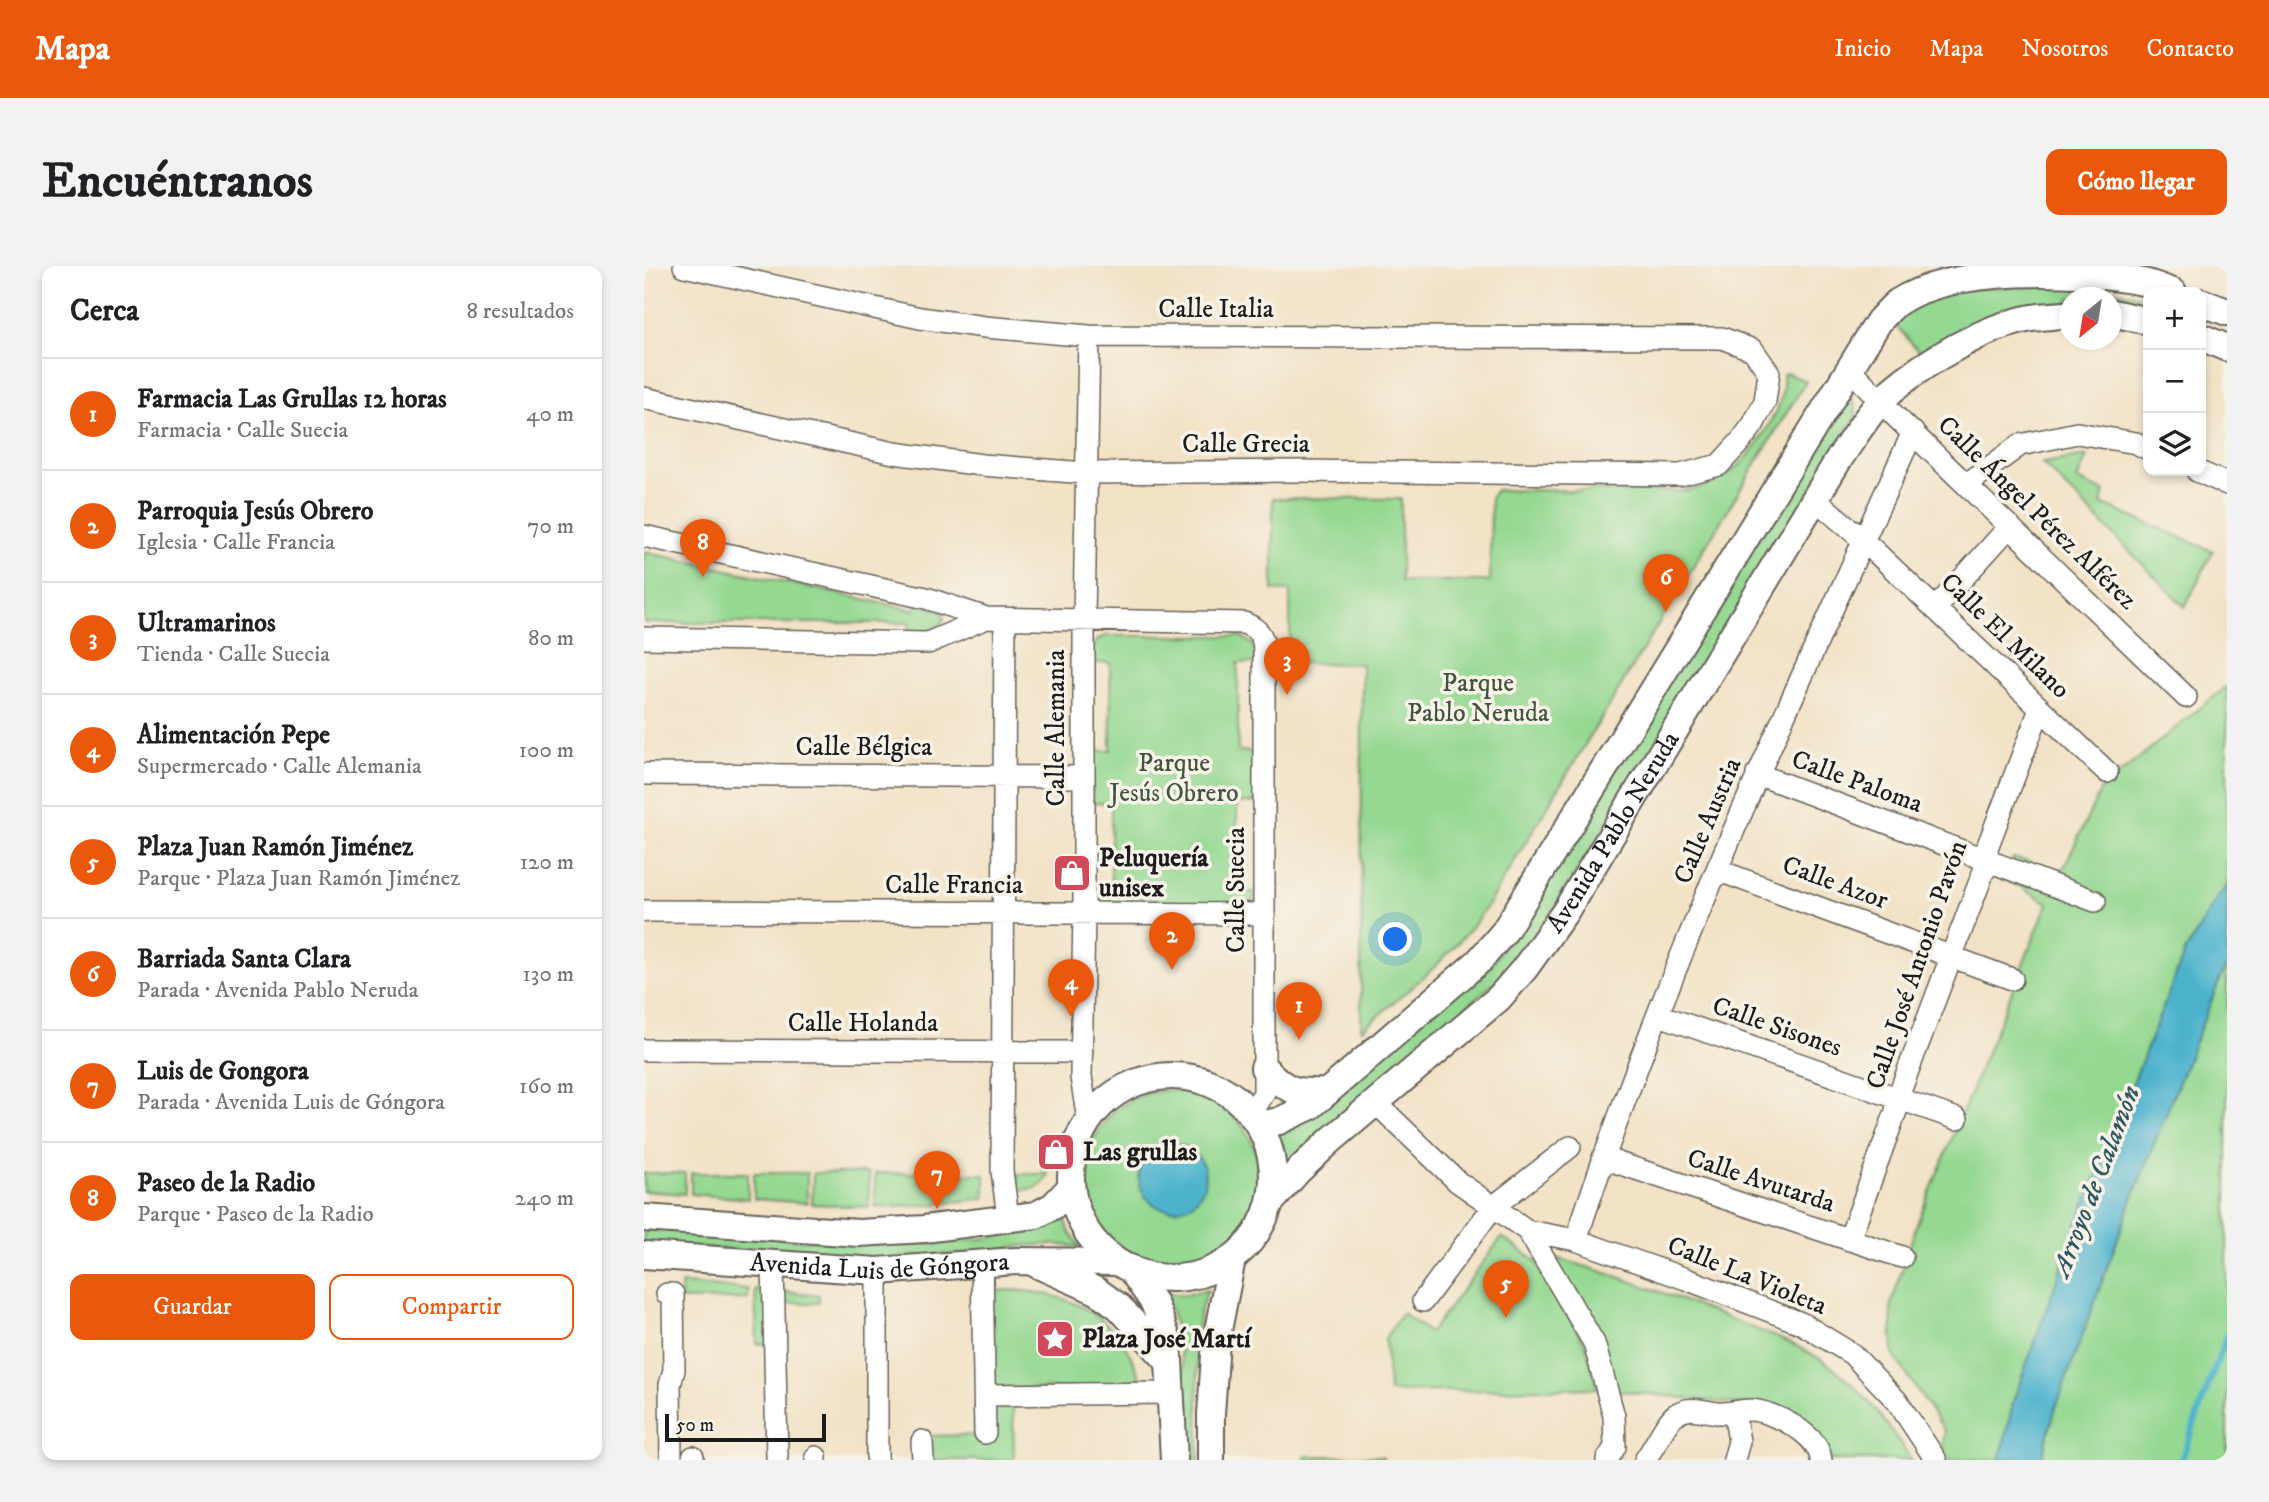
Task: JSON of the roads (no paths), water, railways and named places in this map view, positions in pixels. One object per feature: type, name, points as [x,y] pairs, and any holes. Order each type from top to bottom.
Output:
[{"type":"main road","name":"Avenida Pablo Neruda","points":[[1256,1119],[1294,1114],[1311,1106],[1479,961],[1504,932],[1878,321],[1898,301],[1933,284],[1975,274],[2056,270],[2144,282],[2158,287]]},
{"type":"main road","points":[[2206,304],[2227,312]]},
{"type":"main road","name":"Avenida Pablo Neruda","points":[[1271,1202],[1297,1171],[1499,998],[1525,968],[1564,912],[1815,499],[1867,418],[1890,392],[1921,369],[1977,336],[2031,318],[2059,315]]},
{"type":"main road","points":[[2122,315],[2143,320]]},
{"type":"main road","points":[[2206,339],[2227,348]]},
{"type":"main road","points":[[1265,1068],[1289,1090],[1299,1093],[1327,1092]]},
{"type":"main road","points":[[1123,1265],[1146,1275],[1190,1278],[1233,1259],[1253,1238],[1265,1219],[1271,1202],[1274,1175],[1268,1142],[1256,1119],[1224,1089],[1194,1077],[1158,1076],[1125,1086],[1104,1101],[1088,1120],[1073,1153],[1071,1187],[1084,1229],[1098,1245],[1123,1265],[1154,1303],[1168,1352],[1174,1460]]},
{"type":"main road","name":"Avenida Luis de Góngora","points":[[644,1218],[859,1233],[924,1229],[1036,1215],[1053,1206],[1071,1187]]},
{"type":"main road","name":"Avenida Luis de Góngora","points":[[644,1255],[877,1271],[1028,1261],[1123,1265]]},
{"type":"main road","points":[[1212,1460],[1211,1414],[1215,1352],[1233,1259]]},
{"type":"main road","points":[[1028,1261],[1097,1291],[1119,1307],[1168,1352]]},
{"type":"street","name":"Calle Italia","points":[[684,266],[920,318],[1088,336],[1722,338],[1753,350]]},
{"type":"street","name":"Calle Alemania","points":[[1088,336],[1082,1052],[1082,1082],[1088,1120]]},
{"type":"street","name":"Calle Grecia","points":[[644,398],[894,453],[982,465],[1086,473],[1296,471],[1679,475],[1719,465],[1753,425],[1765,401],[1769,373],[1753,350]]},
{"type":"street","name":"Calle Ángel Pérez Alférez","points":[[1850,369],[2186,697]]},
{"type":"street","name":"Calle Austria","points":[[1576,1240],[1603,1158],[1757,774],[1913,432]]},
{"type":"street","points":[[1967,484],[2020,445],[2077,433],[2143,446]]},
{"type":"street","points":[[2206,475],[2227,484]]},
{"type":"street","name":"Calle El Milano","points":[[1815,499],[1864,541],[2107,772]]},
{"type":"street","points":[[1936,609],[2010,526]]},
{"type":"street","points":[[644,536],[945,604],[995,618],[1084,620]]},
{"type":"street","points":[[945,604],[952,614],[952,622],[946,635]]},
{"type":"street","points":[[644,638],[928,643],[995,618]]},
{"type":"street","points":[[995,618],[1004,776],[1002,1171],[1008,1219]]},
{"type":"street","name":"Calle Suecia","points":[[1084,620],[1244,623],[1261,634],[1264,651],[1265,1093],[1256,1119]]},
{"type":"street","name":"Calle José Antonio Pavón","points":[[1849,1240],[1988,860],[1987,848],[2040,709]]},
{"type":"street","name":"Calle Bélgica","points":[[644,774],[1084,777]]},
{"type":"street","name":"Calle Paloma","points":[[1757,774],[2095,901]]},
{"type":"street","name":"Calle Azor","points":[[1717,870],[2012,979]]},
{"type":"street","name":"Calle Francia","points":[[644,911],[1264,914]]},
{"type":"street","name":"Calle Sisones","points":[[1659,1015],[1957,1119]]},
{"type":"street","name":"Calle Holanda","points":[[644,1050],[1082,1052]]},
{"type":"street","points":[[1375,1102],[1458,1182],[1528,1231],[1594,1343],[1614,1416],[1615,1447],[1607,1460]]},
{"type":"street","points":[[1423,1301],[1493,1207],[1570,1147]]},
{"type":"street","name":"Calle Avutarda","points":[[1603,1158],[1902,1257]]},
{"type":"street","name":"Calle La Violeta","points":[[1528,1231],[1576,1240],[1801,1323],[1853,1354],[1897,1401],[1933,1455]]},
{"type":"street","points":[[773,1263],[777,1457]]},
{"type":"street","points":[[982,1264],[985,1433]]},
{"type":"street","points":[[877,1271],[877,1457]]},
{"type":"street","points":[[667,1286],[673,1293],[671,1460]]},
{"type":"street","points":[[985,1395],[1171,1394]]},
{"type":"street","points":[[1645,1460],[1674,1415],[1692,1409],[1721,1413],[1752,1410],[1787,1422],[1808,1436],[1820,1453],[1821,1460]]},
{"type":"street","points":[[1734,1412],[1739,1441],[1734,1460]]},
{"type":"water","name":"Arroyo de Calamón","points":[[2227,886],[2227,966],[2132,1199],[2055,1410],[2041,1460],[2000,1460],[2014,1399],[2076,1227],[2185,952]]},
{"type":"water","points":[[1178,1144],[1196,1153],[1203,1164],[1203,1190],[1196,1201],[1185,1208],[1166,1210],[1148,1201],[1141,1190],[1139,1171],[1148,1153],[1159,1146]]},
{"type":"waterway","points":[[2181,1460],[2227,1335]]},
{"type":"place","name":"Paseo de la Radio","points":[[703,577]]},
{"type":"place","name":"Barriada Santa Clara","points":[[1666,612]]},
{"type":"place","name":"Ultramarinos","points":[[1287,695]]},
{"type":"place","name":"Peluquería unisex","points":[[1072,873]]},
{"type":"place","name":"Parroquia Jesús Obrero","points":[[1172,970]]},
{"type":"place","name":"Alimentación Pepe","points":[[1071,1017]]},
{"type":"place","name":"Farmacia Las Grullas 12 horas","points":[[1299,1040]]},
{"type":"place","name":"Las grullas","points":[[1056,1152]]},
{"type":"place","name":"Luis de Gongora","points":[[937,1209]]},
{"type":"place","name":"Plaza Juan Ramón Jiménez","points":[[1506,1318]]},
{"type":"place","name":"Plaza José Martí","points":[[1055,1339]]},
{"type":"park label","name":"Parque Pablo Neruda","points":[[1478,698]]},
{"type":"park label","name":"Parque Jesús Obrero","points":[[1174,778]]}]
